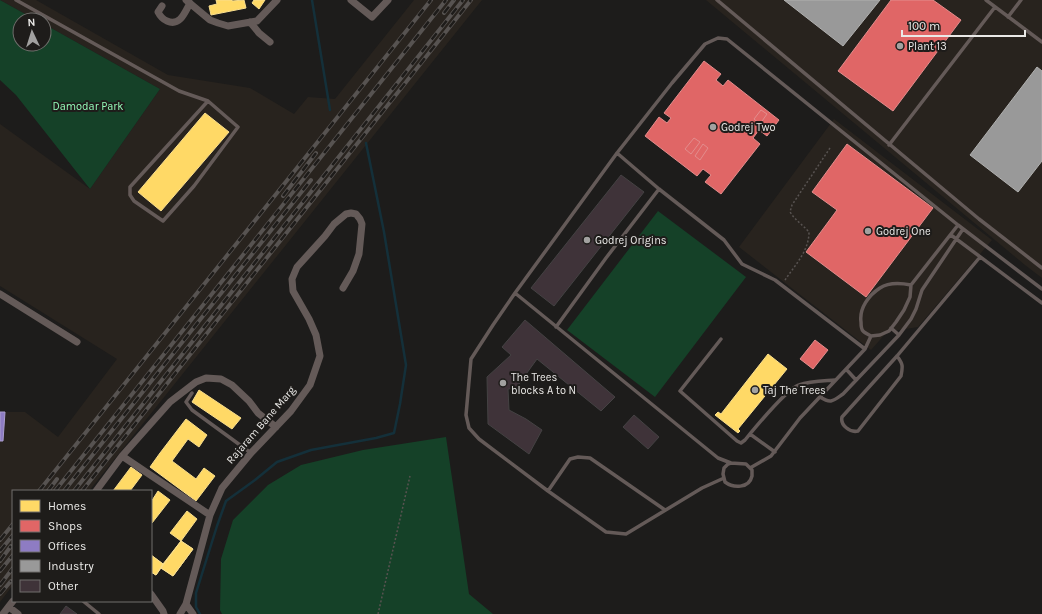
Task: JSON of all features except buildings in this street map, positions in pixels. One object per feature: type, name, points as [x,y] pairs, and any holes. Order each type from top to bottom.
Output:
[{"type":"street","points":[[162,6],[158,12],[159,15],[162,19],[168,22],[175,23],[179,21],[188,2],[210,20],[228,26],[256,21],[277,0]]},
{"type":"street","points":[[351,0],[372,17],[388,0]]},
{"type":"street","points":[[250,22],[259,33],[270,42]]},
{"type":"street","name":"Rajaram Bane Marg","points":[[180,614],[186,604],[210,515],[222,488],[251,453],[291,411],[310,385],[320,356],[316,335],[309,319],[292,290],[292,278],[297,267],[326,236],[334,224],[346,214],[352,213],[356,214],[362,224],[359,254],[353,271],[343,288]]},
{"type":"street","points":[[0,294],[76,342]]},
{"type":"street","points":[[97,490],[122,456],[170,402],[196,382],[206,378],[220,379],[232,385],[249,401],[258,413],[276,427]]},
{"type":"street","points":[[122,456],[210,515]]},
{"type":"street","points":[[152,595],[164,614]]},
{"type":"street","points":[[3,614],[11,604],[18,614]]},
{"type":"street","points":[[186,604],[193,614]]},
{"type":"lane","points":[[16,0],[179,91],[208,101],[238,127],[194,186],[163,221],[134,201],[130,196],[130,187],[208,101]]},
{"type":"lane","points":[[717,0],[889,145],[979,219],[1042,268]]},
{"type":"lane","points":[[986,0],[1042,42]]},
{"type":"lane","points":[[889,145],[994,6],[996,0]]},
{"type":"lane","points":[[1008,17],[1021,0]]},
{"type":"lane","points":[[724,478],[702,488],[626,534],[606,532],[548,492],[478,439],[469,428],[466,415],[471,359],[515,293],[617,152],[705,44],[718,38],[727,39],[963,229],[1042,289]]},
{"type":"lane","points":[[617,152],[659,189],[724,240],[742,264],[774,280],[865,349]]},
{"type":"lane","points":[[556,327],[606,258],[659,189]]},
{"type":"lane","points":[[911,285],[898,283],[881,287],[864,305],[860,314],[863,331],[871,336],[880,335],[889,331],[904,310],[910,296],[911,285],[958,225]]},
{"type":"lane","points":[[820,397],[827,401],[833,401],[843,394],[899,334],[911,319],[922,290],[963,229]]},
{"type":"lane","points":[[951,234],[1042,303]]},
{"type":"lane","points":[[896,356],[902,363],[903,368],[901,376],[858,430],[855,432],[851,431],[842,424],[842,417],[980,257]]},
{"type":"lane","points":[[515,293],[718,458],[731,463],[746,464],[752,470],[752,477],[748,482],[742,486],[735,487],[725,482],[724,468],[731,463]]},
{"type":"lane","points":[[891,328],[899,334]]},
{"type":"lane","points":[[750,468],[772,456],[800,418],[865,349],[871,336]]},
{"type":"lane","points":[[721,339],[680,390],[737,441],[741,442],[745,440],[788,392],[797,385],[809,382],[836,380]]},
{"type":"lane","points":[[846,369],[856,380]]},
{"type":"lane","points":[[192,393],[186,402],[192,410],[251,453]]},
{"type":"lane","points":[[750,434],[775,452]]},
{"type":"lane","points":[[548,492],[570,459],[578,457],[590,458],[665,510]]},
{"type":"lane","points":[[84,602],[99,614]]},
{"type":"path","points":[[781,285],[803,254],[809,240],[809,232],[793,217],[790,212],[792,205],[830,148]]},
{"type":"path","points":[[378,614],[410,476]]},
{"type":"shaded area","points":[[0,0],[36,0],[168,75],[250,88],[294,114],[308,97],[335,99],[414,0],[482,0],[90,490],[12,490],[12,586],[0,602],[0,412],[25,412],[58,437],[117,359],[0,286],[0,124],[90,189],[160,89],[52,28],[52,12],[22,12]]},
{"type":"shaded area","points":[[706,0],[1042,0],[1042,278],[1025,265]]},
{"type":"shaded area","name":"Godrej One","points":[[834,119],[992,240],[918,327],[887,332],[871,350],[739,247]]},
{"type":"green space","name":"Damodar Park","points":[[0,0],[22,12],[12,12],[12,52],[52,52],[52,28],[160,89],[90,189],[16,95],[0,80]]},
{"type":"green space","points":[[658,211],[746,277],[655,397],[567,330]]},
{"type":"green space","points":[[446,437],[469,594],[493,614],[222,614],[220,610],[221,559],[233,520],[268,485],[301,465],[363,450]]},
{"type":"waterway","points":[[312,0],[330,110]]},
{"type":"waterway","points":[[200,614],[196,607],[196,593],[226,501],[277,462],[311,450],[376,438],[394,433],[406,365],[384,232],[366,143]]},
{"type":"railway","points":[[40,490],[431,0]]},
{"type":"railway","points":[[56,490],[446,0]]},
{"type":"railway","points":[[444,13],[454,0]]},
{"type":"railway","points":[[75,490],[463,0]]},
{"type":"railway","points":[[83,490],[471,0]]},
{"type":"railway","points":[[283,196],[316,153]]},
{"type":"railway","points":[[65,490],[311,180]]},
{"type":"railway","points":[[49,490],[57,479]]},
{"type":"railway","points":[[0,540],[12,525]]},
{"type":"railway","points":[[0,551],[12,536]]},
{"type":"railway","points":[[0,561],[11,546]]},
{"type":"railway","points":[[0,571],[12,556]]},
{"type":"railway","points":[[0,585],[12,569]]},
{"type":"railway","points":[[0,594],[11,581]]},
{"type":"place","name":"Plant 13","points":[[900,46]]},
{"type":"place","name":"Godrej Two","points":[[713,127]]},
{"type":"place","name":"Godrej One","points":[[868,231]]},
{"type":"place","name":"Godrej Origins","points":[[587,240]]},
{"type":"place","name":"The Trees blocks A to N","points":[[503,383]]},
{"type":"place","name":"Taj The Trees","points":[[755,390]]}]
